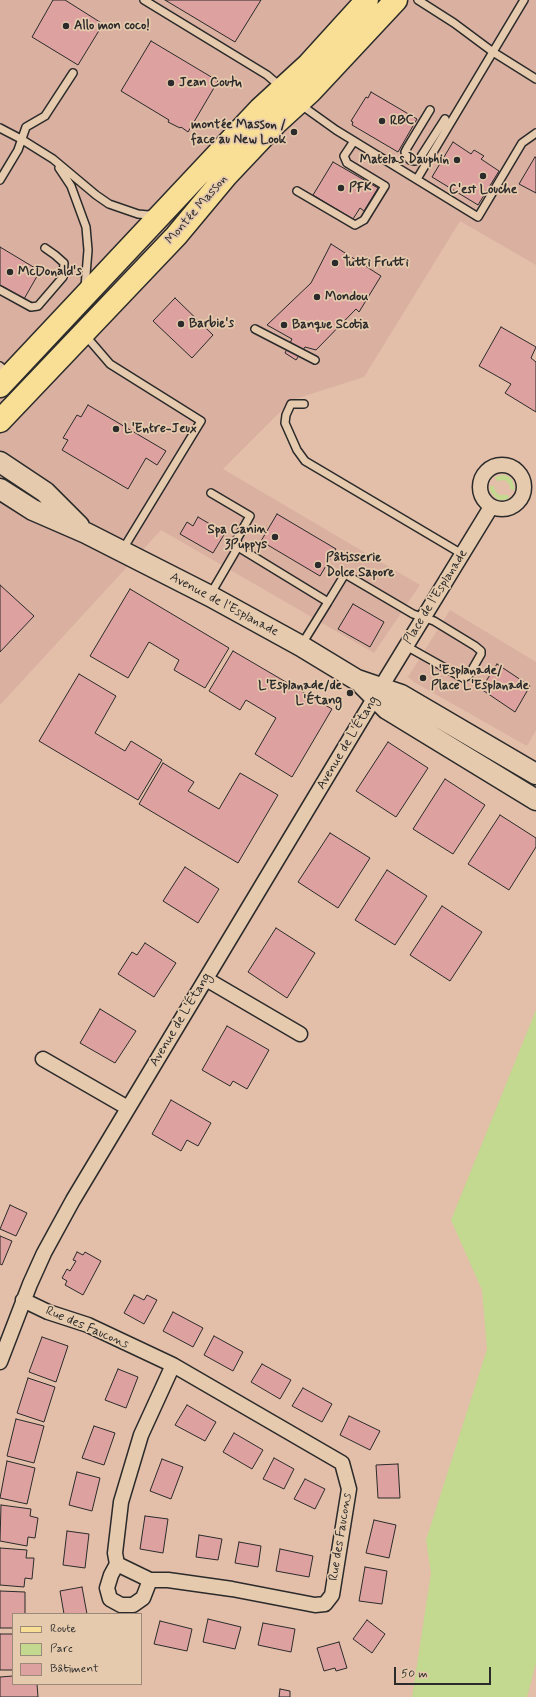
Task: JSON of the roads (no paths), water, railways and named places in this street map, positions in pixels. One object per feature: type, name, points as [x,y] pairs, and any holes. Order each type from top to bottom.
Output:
[{"type":"main road","name":"Montée Masson","points":[[0,421],[176,236],[226,176],[277,122],[308,64],[367,0]]},
{"type":"main road","name":"Montée Masson","points":[[3,375],[84,297],[260,109],[291,96],[396,0]]},
{"type":"street","name":"Avenue de l'Esplanade","points":[[0,462],[45,492],[86,533]]},
{"type":"street","name":"Avenue de l'Esplanade","points":[[0,489],[33,510],[86,533],[210,596],[301,646],[378,693],[401,695],[536,774]]},
{"type":"street","name":"Place de l'Esplanade","points":[[378,693],[492,507]]},
{"type":"street","name":"Avenue de l'Esplanade","points":[[378,693],[387,709],[536,800]]},
{"type":"street","name":"Avenue de L'Étang","points":[[0,1362],[23,1300],[44,1253],[61,1221],[378,693]]},
{"type":"street","points":[[206,979],[300,1034]]},
{"type":"street","points":[[43,1059],[128,1108]]},
{"type":"street","name":"Rue des Faucons","points":[[23,1300],[46,1311],[88,1325],[173,1365],[342,1463],[349,1489],[332,1595],[325,1604],[315,1605],[225,1588],[168,1580],[150,1580],[117,1564]]},
{"type":"street","points":[[150,1580],[143,1598],[133,1605],[121,1605],[110,1599],[107,1588],[111,1575],[117,1564],[115,1553],[121,1502],[141,1436],[173,1365]]},
{"type":"lane","points":[[144,0],[267,75],[315,117],[418,179],[478,218],[522,143],[536,133]]},
{"type":"lane","points":[[418,0],[454,23],[493,52],[536,79]]},
{"type":"lane","points":[[418,179],[524,0]]},
{"type":"lane","points":[[0,180],[18,150],[26,127],[45,116],[73,73]]},
{"type":"lane","points":[[430,110],[405,152],[406,156],[410,160],[415,161],[420,158],[444,119]]},
{"type":"lane","points":[[0,128],[48,156],[102,200],[124,210],[148,215],[175,201]]},
{"type":"lane","points":[[297,191],[355,225],[364,220],[385,186],[348,163],[344,156],[354,141]]},
{"type":"lane","points":[[48,156],[62,171],[71,186],[86,227],[87,262],[84,297]]},
{"type":"lane","points":[[0,290],[31,307],[38,306],[63,277],[64,263],[55,254],[45,248]]},
{"type":"lane","points":[[255,329],[315,360]]},
{"type":"lane","points":[[83,333],[110,364],[201,421],[122,551]]},
{"type":"lane","points":[[304,404],[291,404],[286,414],[285,423],[297,450],[305,461],[462,554]]},
{"type":"lane","points":[[210,596],[238,547],[237,539],[250,516],[211,493]]},
{"type":"lane","points":[[238,547],[328,602]]},
{"type":"lane","points":[[301,646],[345,574],[413,614],[435,622],[479,648],[481,654],[471,672],[466,677],[459,676],[406,646]]},
{"type":"place","name":"Allo mon coco!","points":[[66,26]]},
{"type":"place","name":"Jean Coutu","points":[[171,83]]},
{"type":"place","name":"RBC","points":[[382,121]]},
{"type":"place","name":"montée Masson / face au New Look","points":[[294,132]]},
{"type":"place","name":"Matelas Dauphin","points":[[457,160]]},
{"type":"place","name":"C'est Louche","points":[[483,176]]},
{"type":"place","name":"PFK","points":[[341,188]]},
{"type":"place","name":"Tutti Frutti","points":[[335,263]]},
{"type":"place","name":"McDonald's","points":[[10,272]]},
{"type":"place","name":"Mondou","points":[[317,297]]},
{"type":"place","name":"Barbie's","points":[[181,324]]},
{"type":"place","name":"Banque Scotia","points":[[284,325]]},
{"type":"place","name":"L'Entre-Jeux","points":[[116,429]]},
{"type":"place","name":"Spa Canin 3Puppys","points":[[275,537]]},
{"type":"place","name":"Pâtisserie Dolce Sapore","points":[[318,565]]},
{"type":"place","name":"L'Esplanade/ Place L'Esplanade","points":[[423,678]]},
{"type":"place","name":"L'Esplanade/de L'Étang","points":[[350,693]]}]
